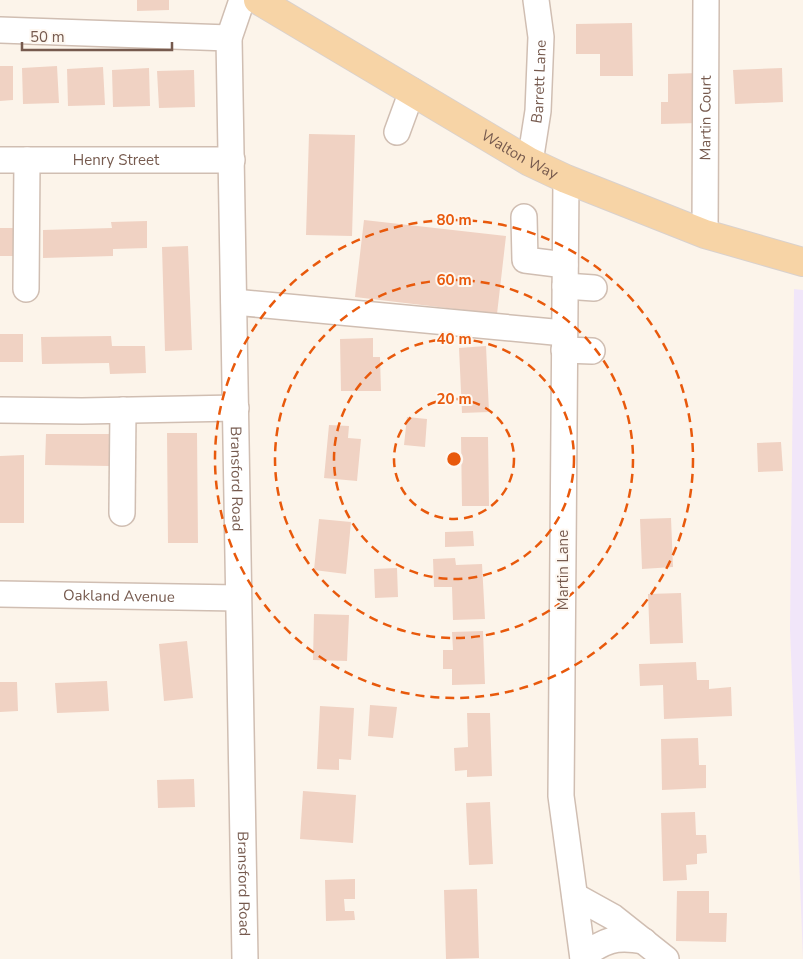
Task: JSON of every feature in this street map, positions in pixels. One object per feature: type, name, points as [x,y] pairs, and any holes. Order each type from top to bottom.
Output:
[{"type":"main road","name":"Walton Way","points":[[258,0],[530,162],[566,179],[705,234],[803,262]]},
{"type":"street","name":"Bransford Road","points":[[242,0],[229,38],[245,959]]},
{"type":"street","name":"Barrett Lane","points":[[530,162],[538,110],[541,37],[536,0]]},
{"type":"street","name":"Martin Court","points":[[705,234],[706,0]]},
{"type":"street","points":[[0,30],[229,38]]},
{"type":"street","points":[[397,132],[412,91]]},
{"type":"street","name":"Henry Street","points":[[0,160],[232,160]]},
{"type":"street","points":[[26,288],[27,160]]},
{"type":"street","name":"Martin Lane","points":[[566,179],[561,796],[583,958]]},
{"type":"street","points":[[524,216],[525,260],[594,288]]},
{"type":"street","points":[[234,302],[564,341],[592,351]]},
{"type":"street","points":[[0,410],[236,408]]},
{"type":"street","points":[[122,513],[123,410]]},
{"type":"street","name":"Oakland Avenue","points":[[0,594],[238,598]]},
{"type":"street","points":[[575,896],[613,917],[666,959]]},
{"type":"street","points":[[583,958],[601,943],[617,939],[644,941]]},
{"type":"shaded area","points":[[794,289],[803,290],[803,959],[790,629]]},
{"type":"building","points":[[137,0],[169,0],[169,10],[137,11]]},
{"type":"building","points":[[632,23],[633,76],[600,76],[600,54],[576,54],[576,24]]},
{"type":"building","points":[[0,66],[13,66],[13,100],[0,101]]},
{"type":"building","points":[[57,66],[59,103],[23,104],[22,68]]},
{"type":"building","points":[[103,67],[105,105],[68,106],[67,69]]},
{"type":"building","points":[[149,68],[150,106],[113,107],[112,70]]},
{"type":"building","points":[[782,68],[783,102],[735,104],[733,70]]},
{"type":"building","points":[[194,70],[195,107],[159,108],[157,71]]},
{"type":"building","points":[[697,73],[698,123],[661,124],[661,102],[668,102],[668,74]]},
{"type":"building","points":[[309,134],[355,135],[352,236],[306,235]]},
{"type":"building","points":[[364,220],[506,236],[497,314],[355,297]]},
{"type":"building","points":[[147,221],[147,248],[113,249],[113,256],[43,258],[43,230],[112,228],[111,222]]},
{"type":"building","points":[[0,228],[13,228],[13,256],[0,256]]},
{"type":"building","points":[[188,246],[192,350],[165,351],[162,247]]},
{"type":"building","points":[[0,334],[23,334],[23,362],[0,362]]},
{"type":"building","points":[[111,336],[112,346],[145,346],[146,373],[110,374],[109,363],[42,364],[41,337]]},
{"type":"building","points":[[373,338],[373,357],[380,357],[381,391],[341,391],[340,339]]},
{"type":"building","points":[[486,346],[489,412],[462,413],[459,348]]},
{"type":"building","points":[[407,417],[427,419],[425,447],[404,445]]},
{"type":"building","points":[[329,425],[349,426],[348,438],[361,439],[357,481],[324,478]]},
{"type":"building","points":[[167,433],[197,433],[198,543],[168,543]]},
{"type":"building","points":[[46,434],[111,434],[110,466],[45,465]]},
{"type":"building","points":[[461,437],[488,437],[489,506],[462,506]]},
{"type":"building","points":[[781,442],[783,471],[758,472],[757,443]]},
{"type":"building","points":[[24,455],[24,523],[0,523],[0,456]]},
{"type":"building","points":[[671,518],[673,567],[642,569],[640,519]]},
{"type":"building","points":[[319,519],[351,522],[346,574],[314,570]]},
{"type":"building","points":[[473,531],[474,546],[445,547],[445,532]]},
{"type":"building","points":[[455,558],[456,565],[482,564],[485,619],[453,620],[452,587],[434,587],[433,559]]},
{"type":"building","points":[[397,568],[398,597],[375,598],[374,569]]},
{"type":"building","points":[[681,593],[683,643],[650,644],[648,594]]},
{"type":"building","points":[[314,614],[349,615],[347,661],[313,660]]},
{"type":"building","points":[[483,631],[485,684],[452,685],[452,669],[443,669],[443,650],[453,650],[452,632]]},
{"type":"building","points":[[187,641],[193,698],[164,701],[159,644]]},
{"type":"building","points":[[696,662],[697,680],[709,680],[709,689],[731,687],[732,716],[664,719],[663,685],[640,686],[639,664]]},
{"type":"building","points":[[107,681],[109,711],[57,713],[55,683]]},
{"type":"building","points":[[0,682],[17,682],[18,711],[0,712]]},
{"type":"building","points":[[370,705],[397,707],[393,738],[368,736]]},
{"type":"building","points":[[320,706],[354,708],[351,760],[339,759],[339,770],[317,769]]},
{"type":"building","points":[[467,713],[490,713],[492,776],[467,777],[467,770],[455,771],[454,748],[468,747]]},
{"type":"building","points":[[698,738],[699,765],[706,765],[706,788],[662,790],[661,739]]},
{"type":"building","points":[[194,779],[195,807],[158,808],[157,780]]},
{"type":"building","points":[[303,791],[356,795],[353,843],[300,839]]},
{"type":"building","points":[[490,802],[493,864],[469,865],[466,803]]},
{"type":"building","points":[[695,812],[696,835],[706,835],[707,853],[697,854],[697,864],[686,865],[687,880],[663,881],[661,813]]},
{"type":"building","points":[[355,879],[355,899],[344,899],[345,911],[354,911],[355,920],[326,921],[325,880]]},
{"type":"building","points":[[477,889],[479,958],[446,959],[444,890]]},
{"type":"building","points":[[677,891],[709,891],[709,913],[727,913],[726,942],[676,941]]}]
